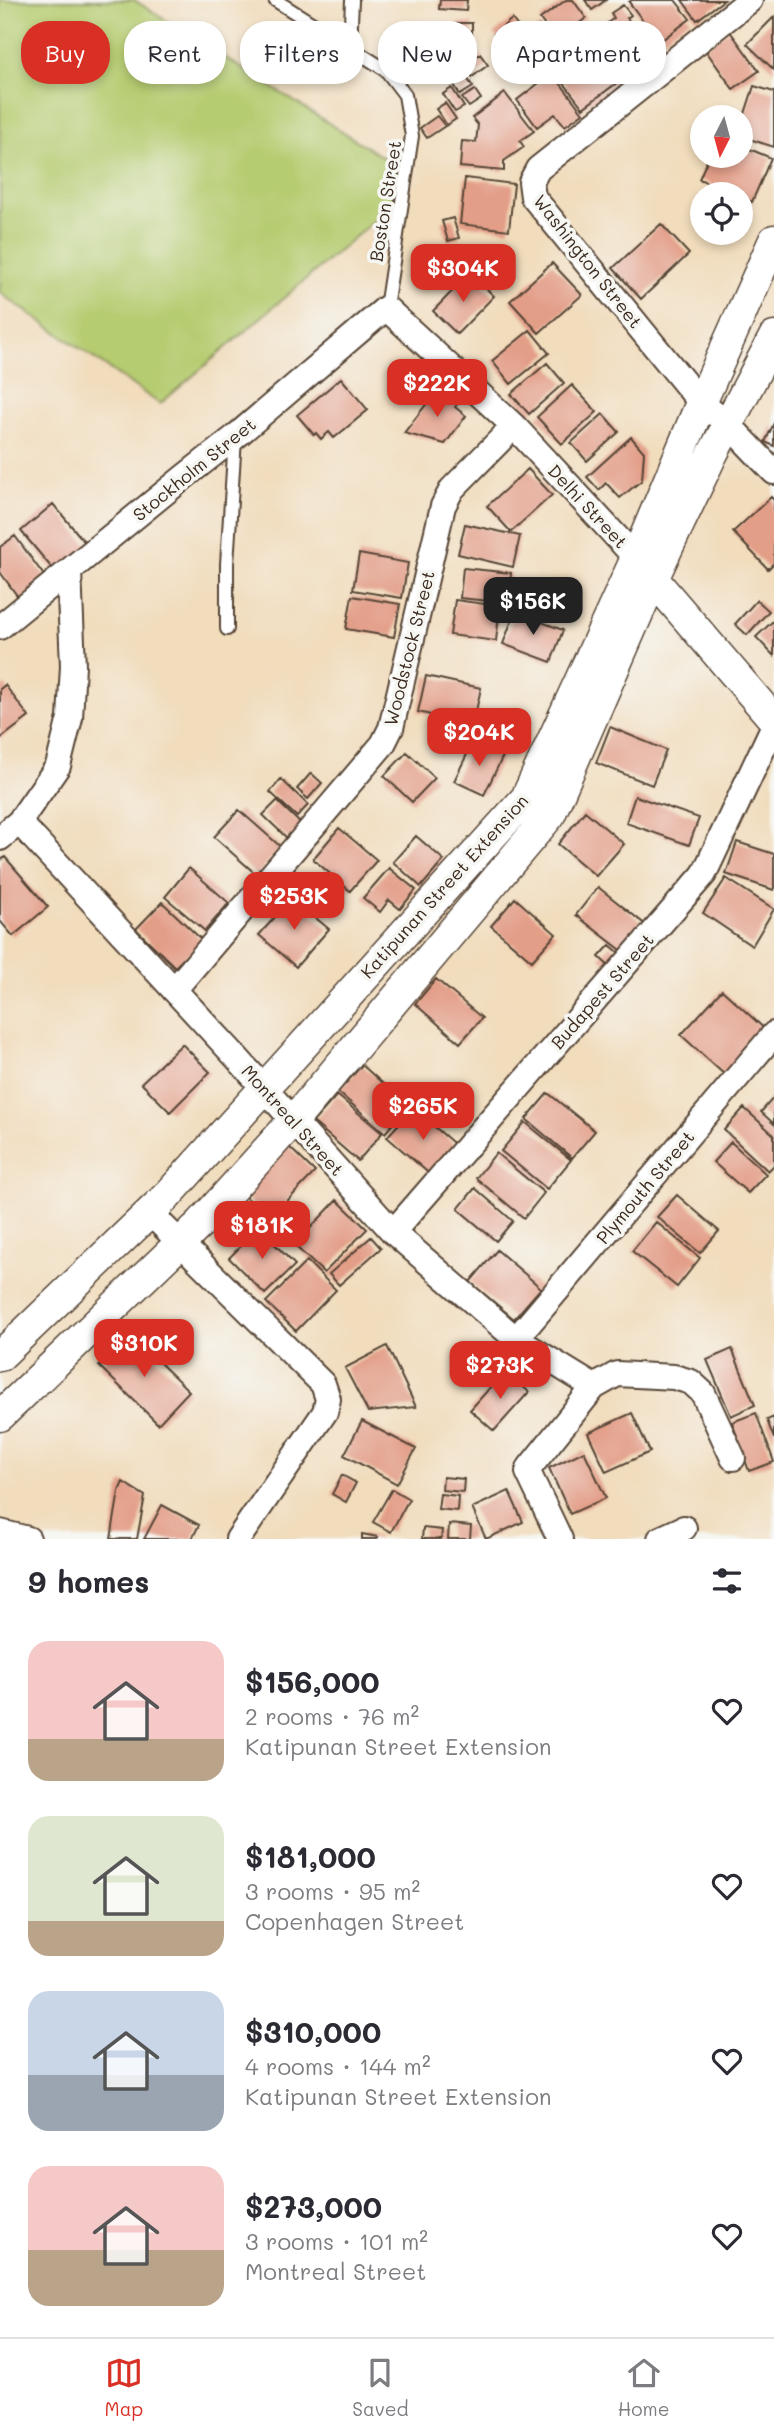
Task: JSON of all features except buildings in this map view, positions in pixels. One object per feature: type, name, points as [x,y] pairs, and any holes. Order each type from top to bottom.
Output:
[{"type":"street","name":"Washington Street","points":[[750,0],[538,169],[530,182],[533,197],[701,402],[728,424],[774,472]]},
{"type":"street","name":"Katipunan Street Extension","points":[[0,1416],[180,1245],[293,1121],[550,815],[644,568],[701,402],[774,240]]},
{"type":"street","name":"Delhi Street","points":[[386,308],[514,426],[644,568],[774,720]]},
{"type":"street","name":"Stockholm Street","points":[[0,627],[235,437],[386,308]]},
{"type":"street","name":"Katipunan Street Extension","points":[[0,1356],[150,1213],[526,798],[644,568],[728,424],[774,337]]},
{"type":"street","name":"Woodstock Street","points":[[174,990],[383,744],[391,729],[443,506],[452,489],[514,426]]},
{"type":"street","points":[[10,830],[58,766],[70,718],[73,666],[69,571]]},
{"type":"street","name":"Budapest Street","points":[[393,1231],[704,874],[774,725]]},
{"type":"street","name":"Montreal Street","points":[[10,830],[174,990],[393,1231],[516,1339],[594,1387]]},
{"type":"street","name":"Plymouth Street","points":[[516,1339],[774,1034]]},
{"type":"street","points":[[150,1213],[323,1384],[328,1399],[325,1412],[238,1539]]},
{"type":"street","points":[[560,1539],[528,1472],[594,1387],[617,1374],[674,1377],[691,1382],[703,1393],[733,1458]]},
{"type":"street","points":[[660,1539],[684,1528]]},
{"type":"street","points":[[0,1532],[28,1539]]},
{"type":"lane","name":"Boston Street","points":[[275,0],[309,21]]},
{"type":"lane","points":[[351,21],[352,0]]},
{"type":"lane","name":"Boston Street","points":[[364,55],[386,70],[405,95],[412,136],[386,308]]},
{"type":"lane","points":[[226,629],[235,437]]},
{"type":"green space","points":[[0,0],[134,0],[167,21],[124,21],[124,84],[226,84],[226,58],[240,67],[240,84],[267,84],[398,167],[389,208],[160,404],[0,293]]}]
